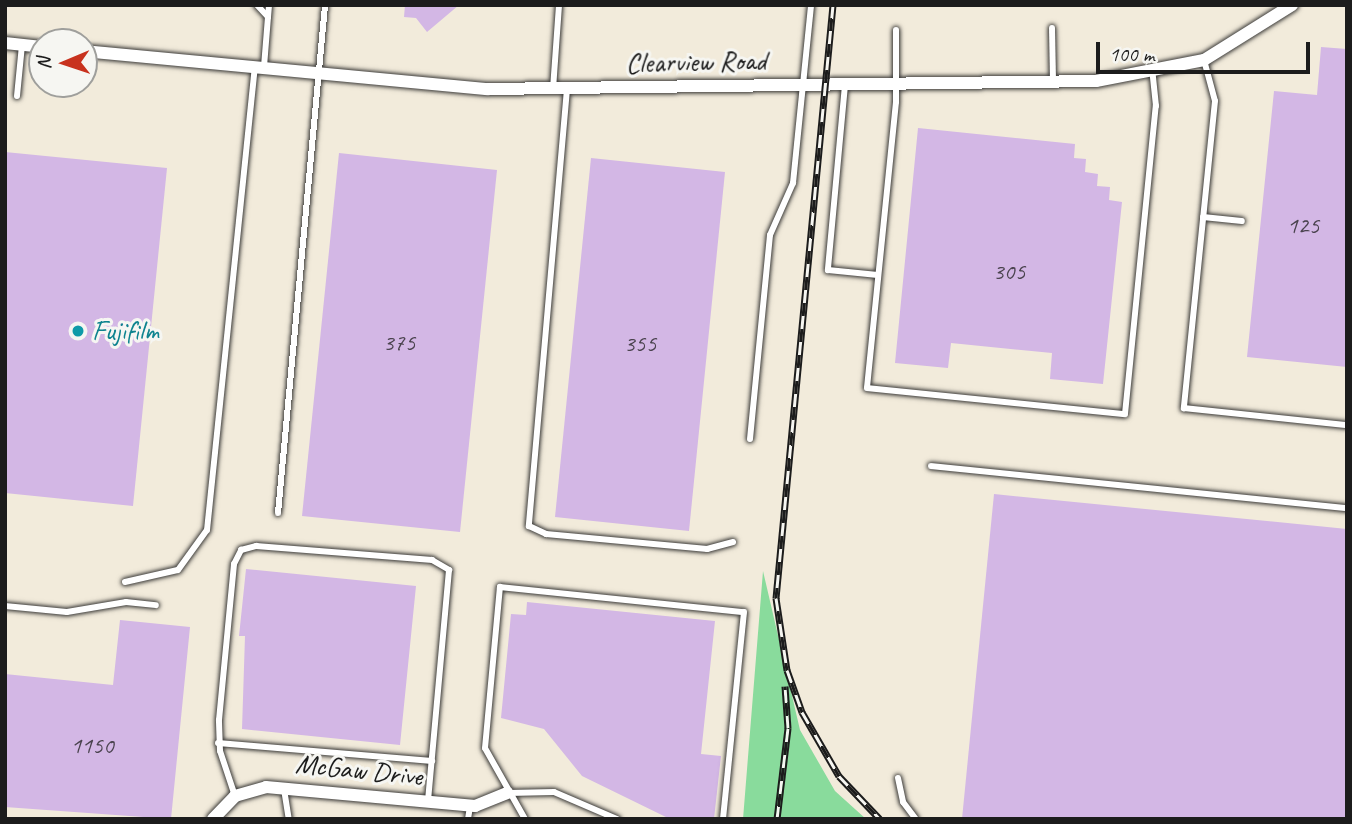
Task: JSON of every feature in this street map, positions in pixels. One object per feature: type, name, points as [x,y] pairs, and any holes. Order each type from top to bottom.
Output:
[{"type":"street","name":"Clearview Road","points":[[98,52],[320,75],[553,89],[1053,82],[1153,75],[1205,60],[1292,5]]},
{"type":"street","points":[[5,43],[28,46]]},
{"type":"street","name":"McGaw Drive","points":[[235,796],[284,787],[428,802],[469,813],[508,793]]},
{"type":"street","points":[[213,819],[235,796]]},
{"type":"lane","points":[[257,5],[268,17]]},
{"type":"lane","points":[[125,582],[178,570],[206,530],[269,5]]},
{"type":"lane","points":[[278,513],[320,75],[324,5]]},
{"type":"lane","points":[[553,89],[559,5]]},
{"type":"lane","points":[[750,439],[771,229],[793,183],[811,5]]},
{"type":"lane","points":[[1052,28],[1053,82]]},
{"type":"lane","points":[[897,30],[897,84],[867,388],[1125,414],[1156,106],[1153,75]]},
{"type":"lane","points":[[17,96],[22,45]]},
{"type":"lane","points":[[1205,60],[1215,101],[1184,408],[1347,425]]},
{"type":"lane","points":[[845,85],[828,270],[878,275]]},
{"type":"lane","points":[[568,89],[529,526],[546,534],[707,549],[733,542]]},
{"type":"lane","points":[[1203,217],[1242,221]]},
{"type":"lane","points":[[931,466],[1347,508]]},
{"type":"lane","points":[[235,796],[219,743],[238,554],[256,546],[436,561],[449,570],[428,802]]},
{"type":"lane","points":[[525,819],[485,748],[500,587],[744,612],[723,819]]},
{"type":"lane","points":[[5,606],[67,612],[156,605]]},
{"type":"lane","points":[[219,743],[432,761]]},
{"type":"lane","points":[[898,778],[903,802],[916,819]]},
{"type":"lane","points":[[284,787],[289,819]]},
{"type":"lane","points":[[508,793],[554,792],[617,819]]},
{"type":"green space","points":[[763,571],[800,730],[835,791],[866,819],[743,819]]},
{"type":"building","points":[[405,5],[459,5],[427,32],[416,18],[404,17]]},
{"type":"building","points":[[1321,47],[1347,49],[1347,367],[1247,357],[1274,91],[1317,95]]},
{"type":"building","points":[[918,128],[1075,144],[1074,158],[1086,159],[1085,172],[1098,174],[1097,186],[1110,187],[1109,200],[1122,202],[1103,384],[1050,379],[1052,353],[951,343],[948,368],[895,363]]},
{"type":"building","name":"Fujifilm","points":[[5,152],[167,168],[133,506],[5,493]]},
{"type":"building","points":[[339,153],[497,170],[460,532],[302,516]]},
{"type":"building","points":[[591,158],[725,172],[689,531],[555,517]]},
{"type":"building","points":[[994,494],[1347,529],[1347,819],[962,819]]},
{"type":"building","points":[[246,569],[416,586],[400,745],[242,729],[245,636],[239,636]]},
{"type":"building","points":[[527,602],[715,621],[701,754],[721,756],[714,819],[670,819],[582,776],[544,729],[501,718],[511,614],[526,615]]},
{"type":"building","points":[[120,620],[190,627],[171,819],[5,807],[5,674],[113,685]]},
{"type":"railway","points":[[833,5],[776,598],[787,670],[802,712],[839,776],[880,819]]},
{"type":"railway","points":[[777,819],[788,728],[785,686]]},
{"type":"place","name":"Fujifilm","points":[[78,331]]}]
